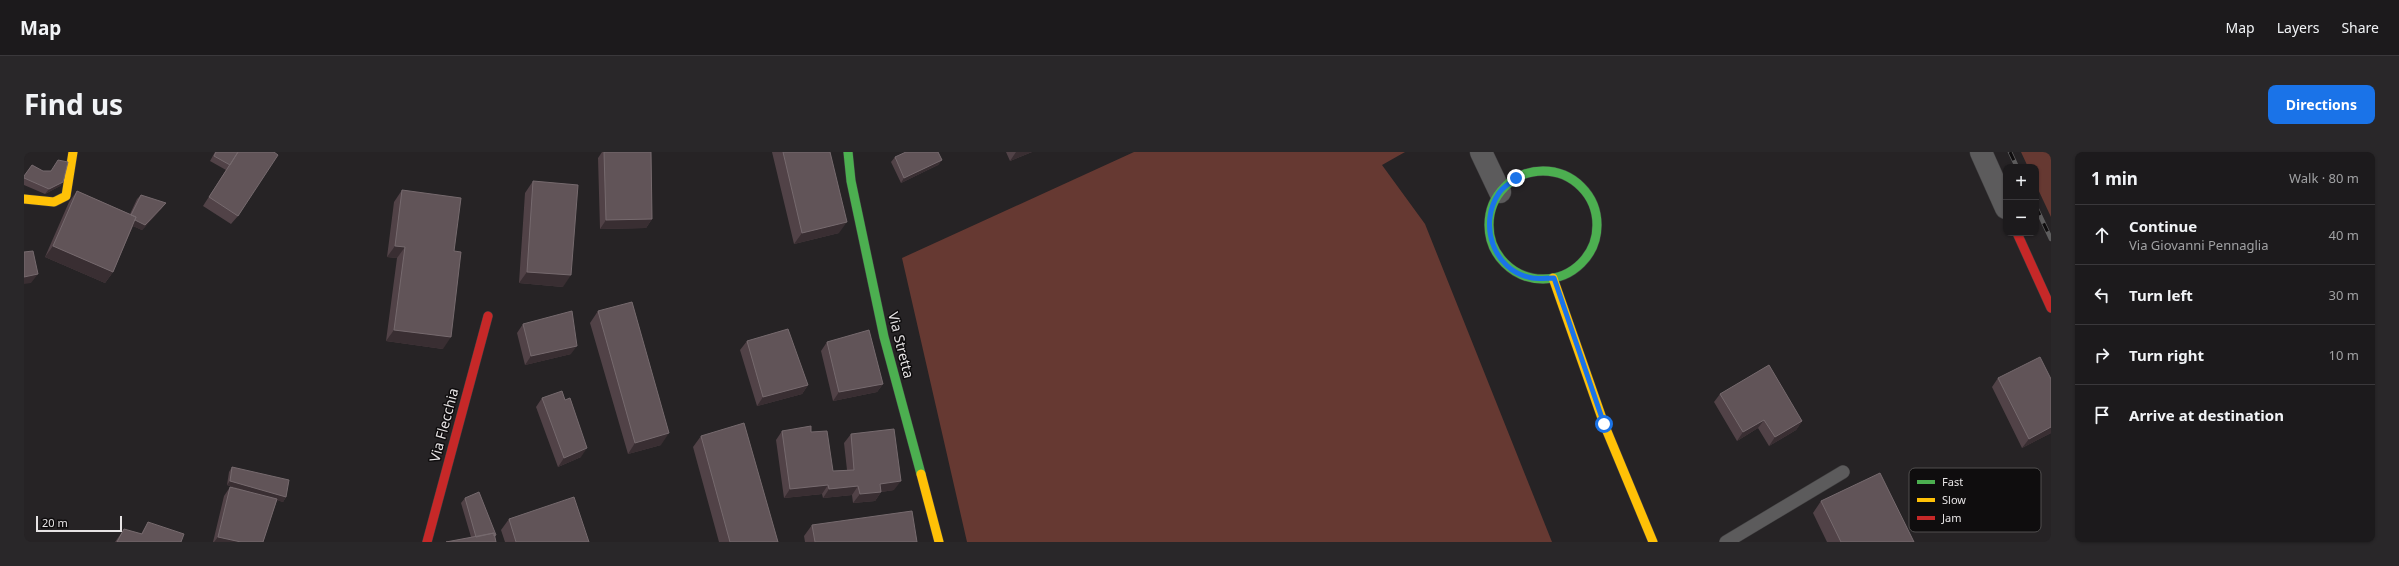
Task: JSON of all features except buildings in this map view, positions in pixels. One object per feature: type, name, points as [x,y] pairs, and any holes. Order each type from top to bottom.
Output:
[{"type":"street","points":[[24,199],[54,202],[66,196],[73,152]]},
{"type":"street","name":"Via Stretta","points":[[848,152],[851,181],[884,337],[939,542]]},
{"type":"street","points":[[1481,152],[1500,192]]},
{"type":"street","points":[[1981,152],[2003,201]]},
{"type":"street","points":[[1535,172],[1556,173],[1575,182],[1589,197],[1596,216],[1596,237],[1587,256],[1573,270],[1554,278],[1532,278],[1511,270],[1496,254],[1489,233],[1490,211],[1500,192],[1516,178],[1535,172]]},
{"type":"street","points":[[2018,236],[2051,308]]},
{"type":"street","points":[[1554,278],[1604,424],[1653,542]]},
{"type":"street","name":"Via Flecchia","points":[[427,542],[488,316]]},
{"type":"lane","points":[[1726,542],[1843,472]]},
{"type":"shaded area","points":[[1134,152],[1405,152],[1382,165],[1425,224],[1552,542],[967,542],[902,258]]},
{"type":"shaded area","points":[[2021,152],[2051,152],[2051,217],[2039,191],[2039,164],[2027,164]]},
{"type":"railway","points":[[2010,152],[2016,164]]},
{"type":"railway","points":[[2039,213],[2051,239]]},
{"type":"traffic: fast","points":[[848,152],[851,181],[884,337],[921,474]]},
{"type":"traffic: fast","points":[[1543,171],[1563,176],[1581,187],[1592,205],[1597,225],[1592,245],[1581,263],[1563,274],[1543,279],[1523,274],[1505,263],[1494,245],[1489,225],[1494,205],[1505,187],[1523,176],[1543,171]]},
{"type":"traffic: slow","points":[[24,199],[54,202],[66,196],[73,152]]},
{"type":"traffic: slow","points":[[1553,278],[1604,424],[1653,542]]},
{"type":"traffic: slow","points":[[921,474],[939,542]]},
{"type":"traffic: jam","points":[[2018,236],[2051,308]]},
{"type":"traffic: jam","points":[[427,542],[488,316]]},
{"type":"route","points":[[1516,178],[1500,192],[1490,211],[1489,233],[1496,254],[1511,270],[1532,278],[1554,278],[1604,424]]}]
